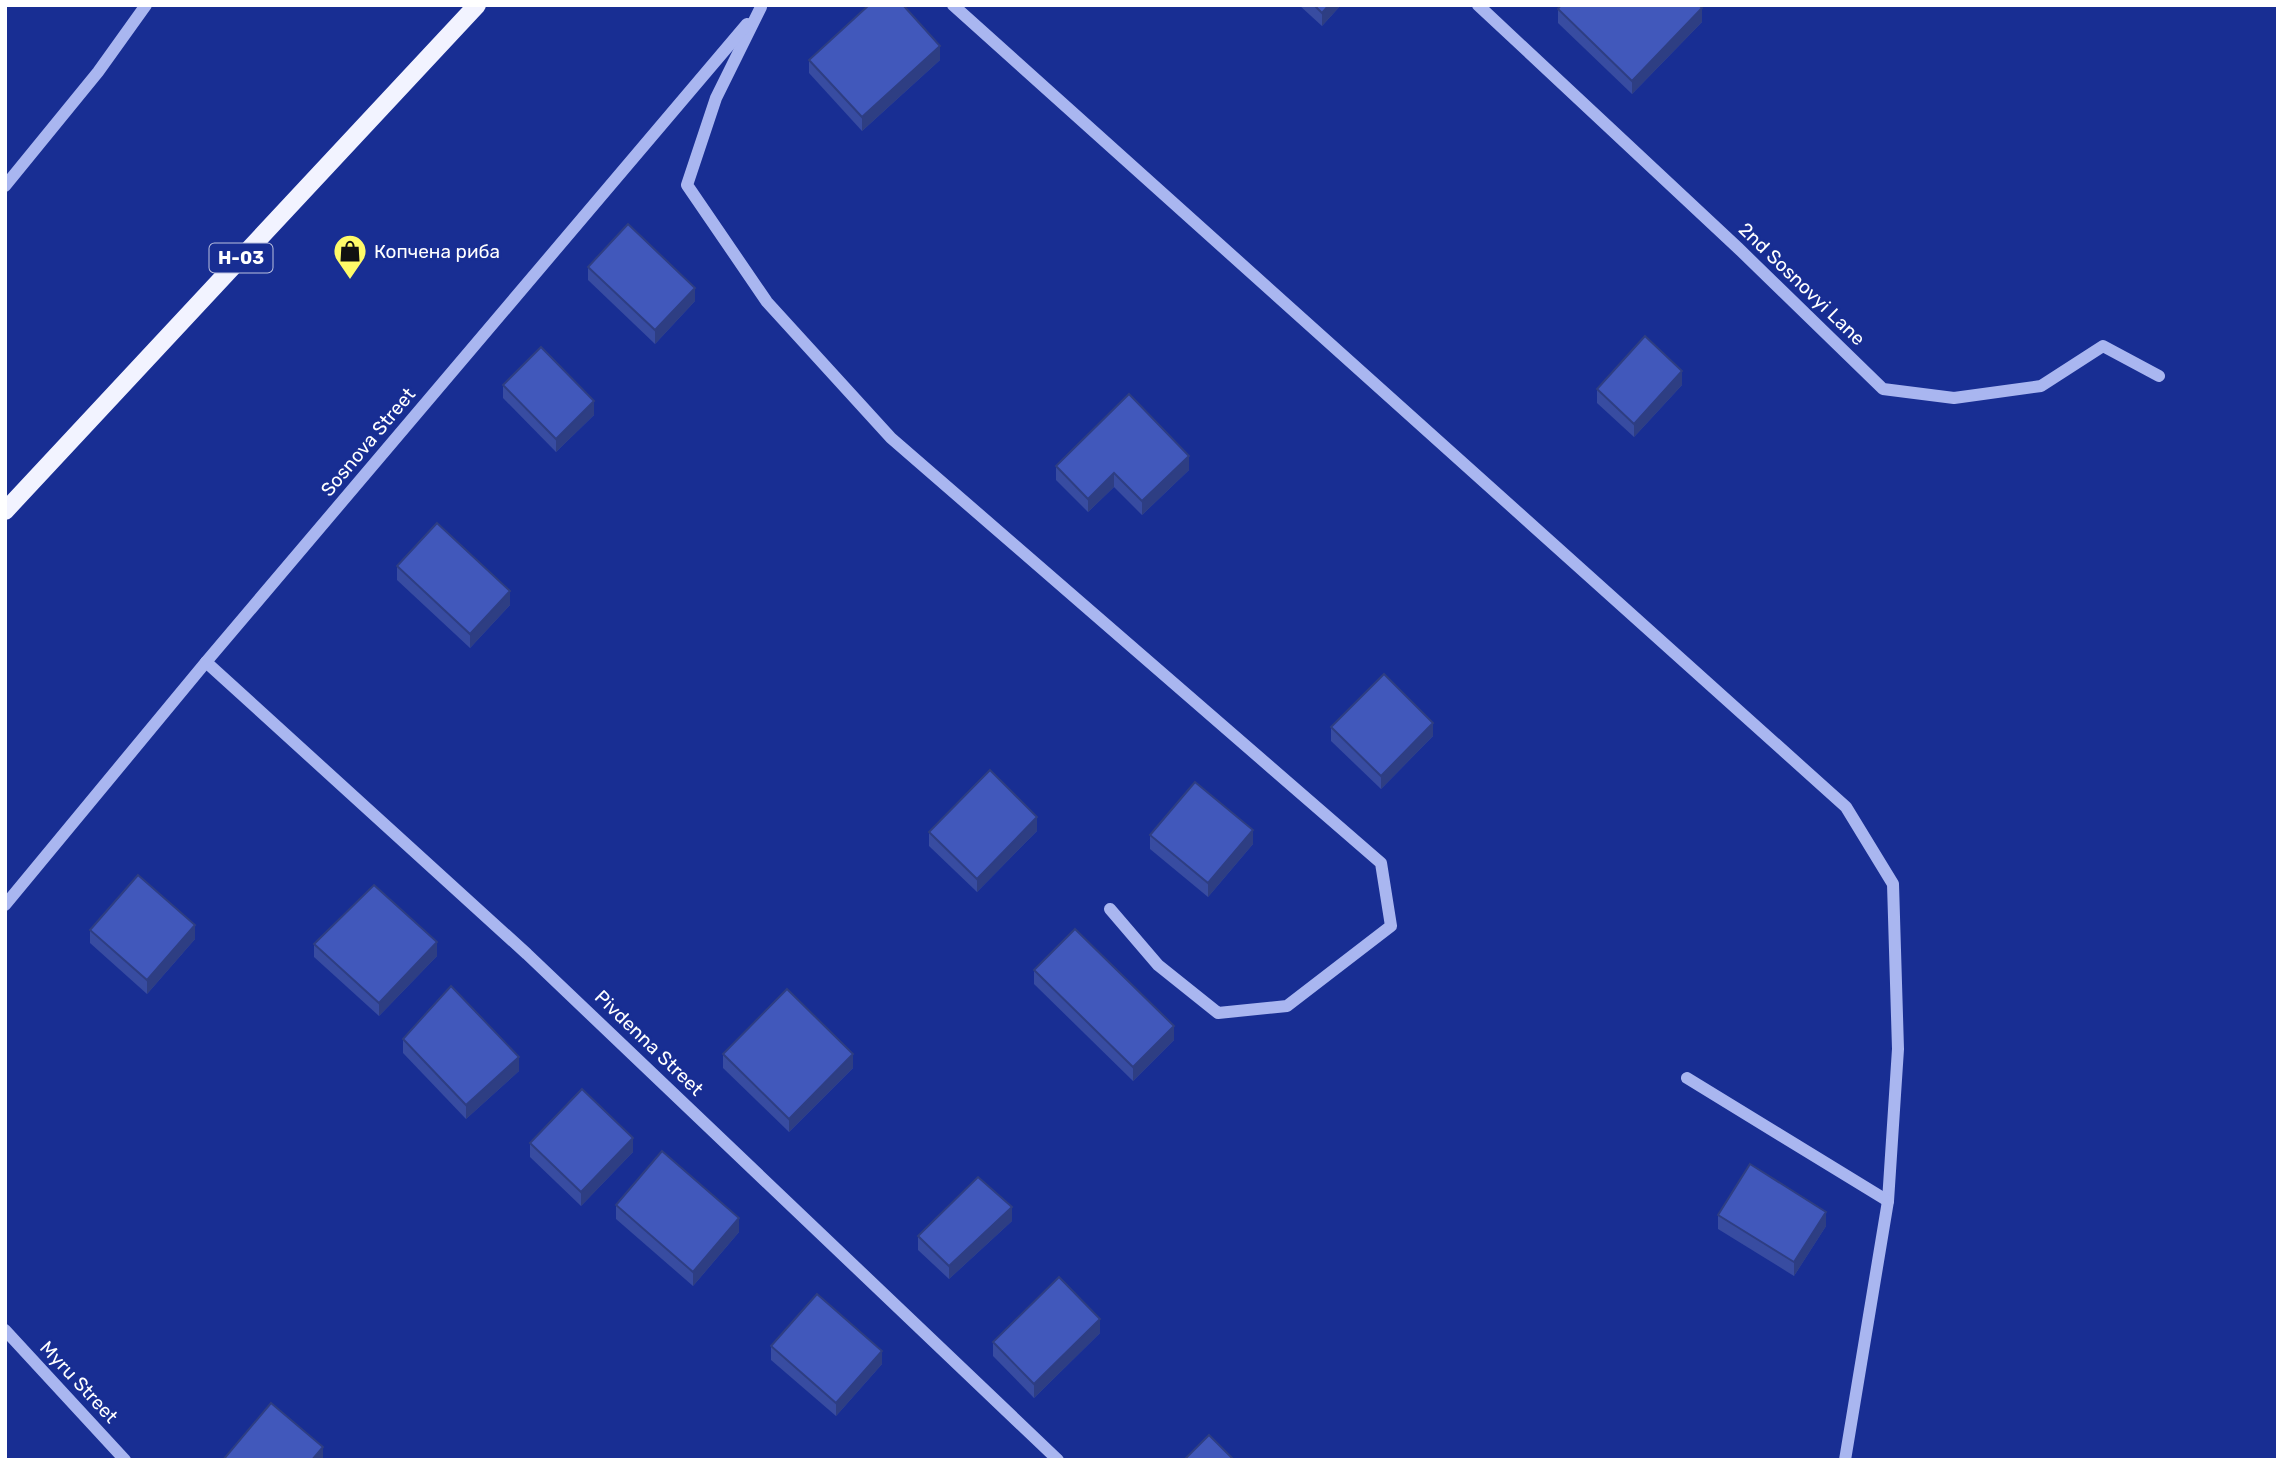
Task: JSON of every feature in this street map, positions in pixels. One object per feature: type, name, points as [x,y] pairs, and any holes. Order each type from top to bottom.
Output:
[{"type":"main road","name":"Н-03","points":[[5,511],[477,5]]},
{"type":"street","points":[[5,186],[98,72],[146,5]]},
{"type":"street","points":[[953,5],[1846,807],[1893,884],[1898,1049],[1888,1201],[1845,1460]]},
{"type":"street","name":"2nd Sosnovyi Lane","points":[[1478,5],[1728,239],[1883,389],[1954,397],[2041,386],[2103,346],[2159,376]]},
{"type":"street","points":[[762,6],[716,98],[687,185],[767,302],[891,438],[1381,863],[1391,926],[1287,1006],[1218,1013],[1158,965],[1110,909]]},
{"type":"street","name":"Sosnova Street","points":[[5,905],[206,662],[762,6]]},
{"type":"street","name":"Pivdenna Street","points":[[206,662],[527,954],[1058,1460]]},
{"type":"street","points":[[1687,1078],[1888,1201]]},
{"type":"street","name":"Myru Street","points":[[5,1330],[125,1460]]},
{"type":"building","points":[[869,5],[903,5],[940,46],[862,117],[809,60]]},
{"type":"building","points":[[1314,5],[1329,5],[1322,13]]},
{"type":"building","points":[[1561,5],[1699,5],[1702,8],[1632,81],[1558,9]]},
{"type":"building","points":[[628,224],[695,288],[655,330],[588,267]]},
{"type":"building","points":[[1645,336],[1682,371],[1634,424],[1597,389]]},
{"type":"building","points":[[541,347],[594,401],[556,439],[503,385]]},
{"type":"building","points":[[1129,394],[1189,456],[1142,501],[1114,473],[1088,499],[1056,466]]},
{"type":"building","points":[[437,523],[510,591],[470,634],[397,566]]},
{"type":"building","points":[[1384,674],[1433,723],[1381,776],[1331,727]]},
{"type":"building","points":[[990,770],[1037,817],[977,879],[929,832]]},
{"type":"building","points":[[1195,782],[1253,830],[1208,883],[1150,835]]},
{"type":"building","points":[[138,875],[195,925],[147,980],[90,930]]},
{"type":"building","points":[[374,885],[437,942],[379,1003],[314,944]]},
{"type":"building","points":[[1075,929],[1174,1026],[1133,1067],[1034,970]]},
{"type":"building","points":[[451,986],[519,1057],[466,1105],[403,1039]]},
{"type":"building","points":[[787,989],[853,1054],[789,1119],[723,1054]]},
{"type":"building","points":[[582,1089],[633,1138],[581,1192],[530,1143]]},
{"type":"building","points":[[662,1151],[739,1218],[693,1272],[616,1205]]},
{"type":"building","points":[[1750,1164],[1826,1212],[1794,1262],[1718,1215]]},
{"type":"building","points":[[978,1177],[1012,1207],[949,1266],[918,1236]]},
{"type":"building","points":[[1059,1277],[1100,1319],[1034,1384],[993,1342]]},
{"type":"building","points":[[817,1294],[882,1351],[836,1403],[771,1346]]},
{"type":"building","points":[[271,1403],[323,1447],[312,1460],[223,1460]]},
{"type":"building","points":[[1209,1435],[1234,1460],[1184,1460]]},
{"type":"place","name":"Копчена риба","points":[[350,281]]}]
